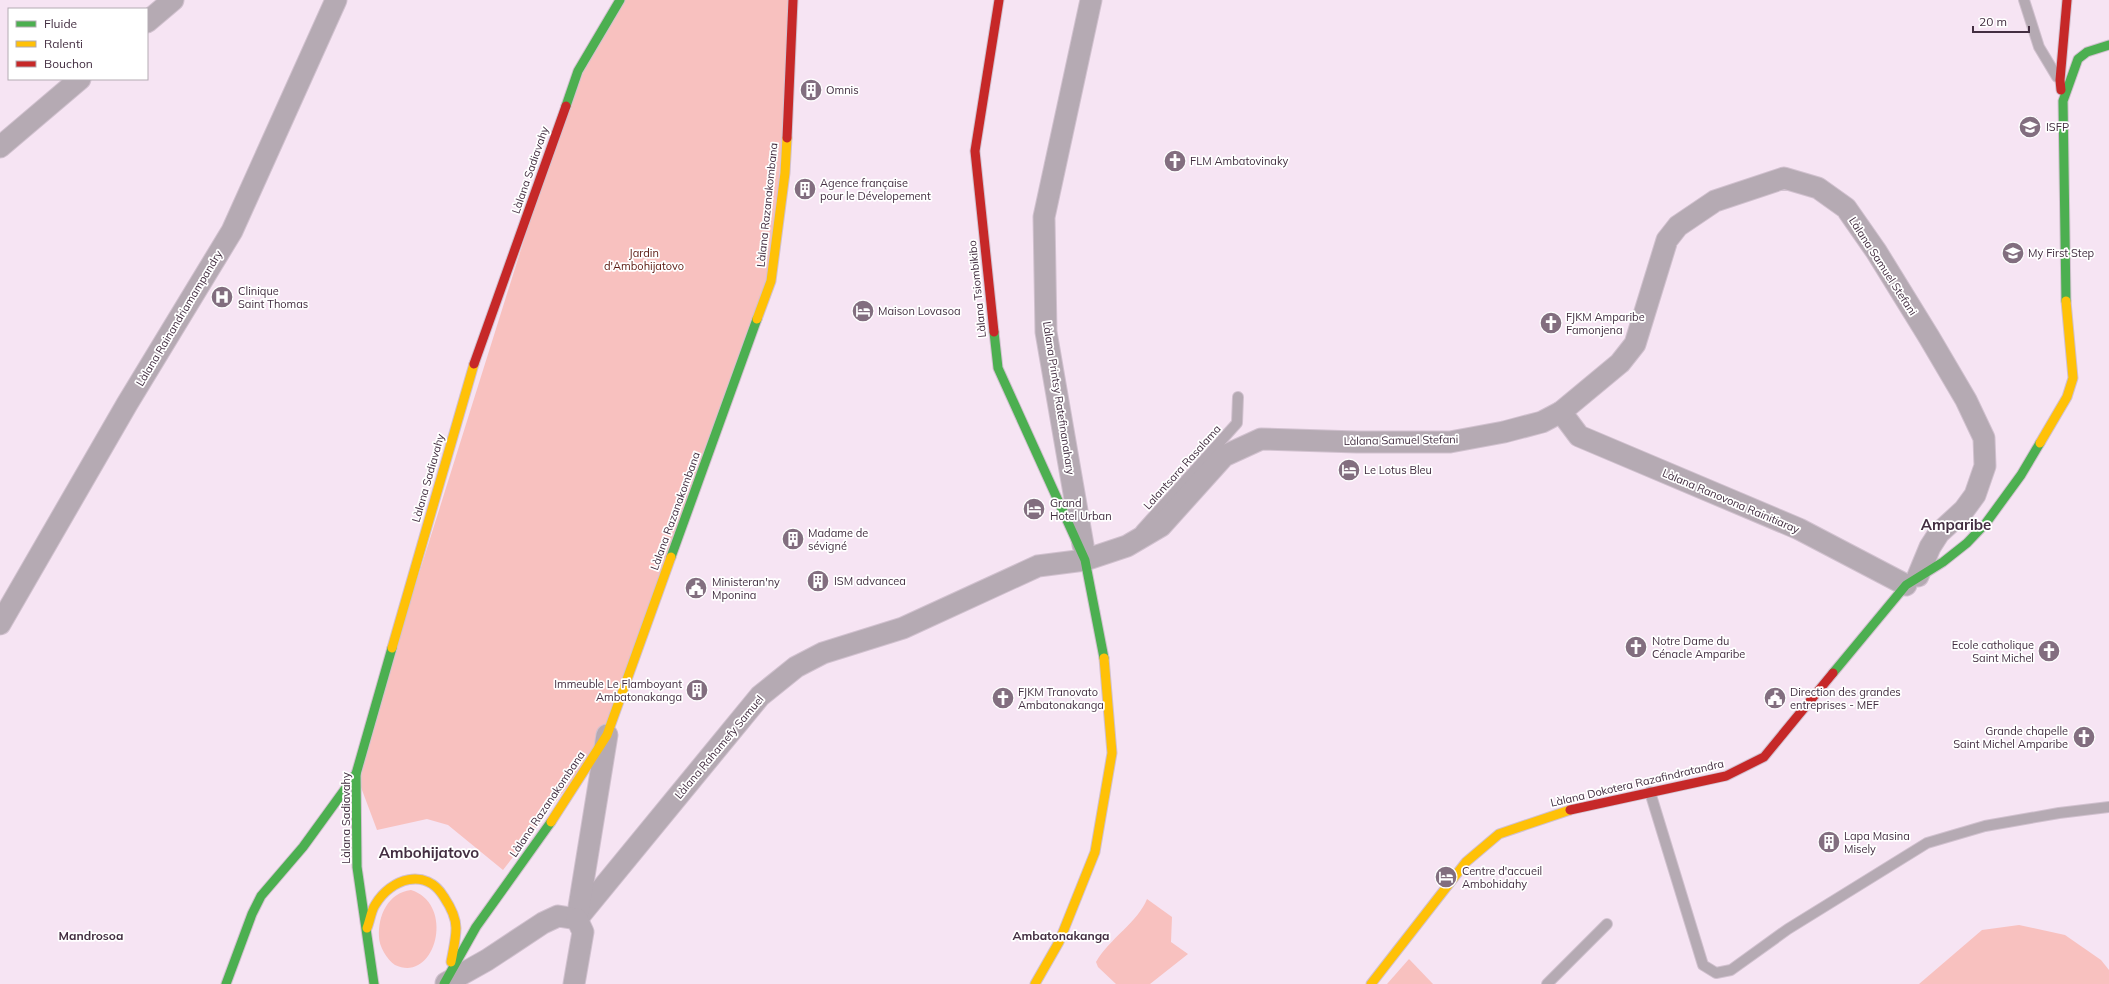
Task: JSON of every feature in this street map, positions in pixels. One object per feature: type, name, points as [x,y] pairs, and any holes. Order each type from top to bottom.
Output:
[{"type":"street","points":[[148,21],[173,0]]},
{"type":"street","name":"Làlana Rainandriamampandry","points":[[0,624],[127,404],[232,231],[336,0]]},
{"type":"street","name":"Làlana Sadiavahy","points":[[374,984],[358,867],[356,774],[468,381],[578,71],[620,0]]},
{"type":"street","name":"Làlana Razanakombana","points":[[445,983],[476,927],[569,796],[607,735],[771,281],[785,173],[793,0]]},
{"type":"street","name":"Làlana Tsiombikibo","points":[[999,0],[975,151],[998,368],[1085,560],[1106,668],[1112,753],[1095,852],[1059,942],[1035,984]]},
{"type":"street","name":"Làlana Printsy Ratefinanahary","points":[[1085,560],[1046,332],[1044,217],[1091,0]]},
{"type":"street","points":[[2063,101],[2060,80],[2067,0]]},
{"type":"street","points":[[2063,101],[2078,59],[2088,52],[2109,45]]},
{"type":"street","points":[[0,147],[79,80]]},
{"type":"street","name":"Làlana Dokotera Razafindratandra","points":[[1371,984],[1466,862],[1499,834],[1564,810],[1726,776],[1764,757],[1912,580],[1949,557],[1967,543],[1986,523],[2021,475],[2067,397],[2073,378],[2065,289],[2063,101]]},
{"type":"street","name":"Làlana Samuel Stefani","points":[[1085,560],[1126,546],[1161,526],[1224,456],[1261,439],[1357,442],[1450,442],[1504,432],[1542,422],[1561,412],[1620,364],[1635,344],[1667,240],[1678,226],[1715,201],[1784,178],[1818,188],[1846,208],[1876,251],[1966,400],[1984,438],[1985,466],[1976,495],[1964,510],[1939,533],[1912,580]]},
{"type":"street","name":"Làlana Ranovona Rainitiaray","points":[[1561,412],[1579,436],[1799,529],[1912,580]]},
{"type":"street","name":"Làlana Rahamefy Samuel","points":[[577,919],[760,696],[796,667],[823,653],[903,628],[1038,566],[1085,560]]},
{"type":"street","points":[[574,984],[583,932],[577,919],[607,735]]},
{"type":"street","points":[[226,984],[252,914],[261,896],[303,847],[356,774]]},
{"type":"street","points":[[367,928],[375,905],[387,891],[398,884],[416,878],[427,880],[440,890],[450,906],[456,928],[454,951],[445,983]]},
{"type":"street","points":[[445,983],[488,960],[543,923],[558,916],[577,919]]},
{"type":"lane","points":[[2024,0],[2039,46],[2060,80]]},
{"type":"lane","name":"Lalantsara Rasalama","points":[[1126,546],[1237,423],[1238,397]]},
{"type":"lane","points":[[1650,792],[1703,965],[1716,973],[1731,970],[1788,929],[1927,843],[1985,826],[2059,813],[2109,807]]},
{"type":"lane","points":[[1547,984],[1607,924]]},
{"type":"green space","name":"Jardin d'Ambohijatovo","points":[[625,0],[793,0],[771,281],[607,735],[503,870],[448,825],[427,819],[377,830],[356,774],[573,84]]},
{"type":"green space","points":[[411,890],[425,898],[433,910],[437,925],[435,940],[430,953],[421,963],[409,968],[395,965],[386,956],[380,944],[379,929],[380,921],[386,906],[396,896]]},
{"type":"green space","points":[[1147,899],[1172,917],[1171,942],[1188,954],[1150,984],[1116,984],[1098,967],[1096,962],[1109,945],[1131,923]]},
{"type":"green space","points":[[2019,925],[2065,935],[2101,960],[2109,970],[2109,984],[1919,984],[1982,930]]},
{"type":"green space","points":[[1409,959],[1433,984],[1387,984]]},
{"type":"traffic: fast","points":[[566,106],[578,71],[620,0]]},
{"type":"traffic: fast","points":[[2066,301],[2063,101],[2078,59],[2087,52],[2109,45]]},
{"type":"traffic: fast","points":[[671,557],[757,319]]},
{"type":"traffic: fast","points":[[994,332],[998,368],[1085,560],[1104,658]]},
{"type":"traffic: fast","points":[[1833,673],[1906,585],[1943,562],[1967,543],[1986,523],[2021,475],[2040,443]]},
{"type":"traffic: fast","points":[[374,984],[357,867],[356,774],[392,648]]},
{"type":"traffic: fast","points":[[226,984],[252,914],[261,896],[303,847],[356,774]]},
{"type":"traffic: fast","points":[[444,984],[476,927],[551,822]]},
{"type":"traffic: slow","points":[[757,319],[771,281],[785,173],[787,138]]},
{"type":"traffic: slow","points":[[2040,443],[2067,397],[2073,378],[2066,301]]},
{"type":"traffic: slow","points":[[392,648],[474,364]]},
{"type":"traffic: slow","points":[[551,822],[607,735],[671,557]]},
{"type":"traffic: slow","points":[[1035,984],[1059,942],[1095,852],[1112,753],[1104,658]]},
{"type":"traffic: slow","points":[[1371,984],[1466,862],[1499,834],[1570,810]]},
{"type":"traffic: slow","points":[[367,928],[372,910],[390,888],[409,880],[418,879],[428,882],[437,888],[444,897],[454,916],[456,936],[451,962]]},
{"type":"traffic: jam","points":[[787,138],[793,0]]},
{"type":"traffic: jam","points":[[994,332],[975,151],[999,0]]},
{"type":"traffic: jam","points":[[2061,90],[2060,80],[2067,0]]},
{"type":"traffic: jam","points":[[474,364],[566,106]]},
{"type":"traffic: jam","points":[[1570,810],[1726,776],[1764,757],[1833,673]]},
{"type":"place","name":"Omnis","points":[[811,90]]},
{"type":"place","name":"ISFP","points":[[2030,127]]},
{"type":"place","name":"FLM Ambatovinaky","points":[[1175,161]]},
{"type":"place","name":"Agence française pour le Dévelopement","points":[[805,189]]},
{"type":"place","name":"My First Step","points":[[2013,253]]},
{"type":"place","name":"Clinique Saint Thomas","points":[[222,297]]},
{"type":"place","name":"Maison Lovasoa","points":[[863,311]]},
{"type":"place","name":"FJKM Amparibe Famonjena","points":[[1551,323]]},
{"type":"place","name":"Le Lotus Bleu","points":[[1349,470]]},
{"type":"place","name":"Grand Hotel Urban","points":[[1034,509]]},
{"type":"place","name":"Madame de sévigné","points":[[793,539]]},
{"type":"place","name":"ISM advancea","points":[[818,581]]},
{"type":"place","name":"Ministeran'ny Mponina","points":[[696,588]]},
{"type":"place","name":"Notre Dame du Cénacle Amparibe","points":[[1636,647]]},
{"type":"place","name":"Ecole catholique Saint Michel","points":[[2049,651]]},
{"type":"place","name":"Immeuble Le Flamboyant Ambatonakanga","points":[[697,690]]},
{"type":"place","name":"FJKM Tranovato Ambatonakanga","points":[[1003,698]]},
{"type":"place","name":"Direction des grandes entreprises - MEF","points":[[1775,698]]},
{"type":"place","name":"Grande chapelle Saint Michel Amparibe","points":[[2084,737]]},
{"type":"place","name":"Lapa Masina Misely","points":[[1829,842]]},
{"type":"place","name":"Centre d'accueil Ambohidahy","points":[[1446,877]]},
{"type":"district","name":"Amparibe","points":[[1956,524]]},
{"type":"district","name":"Ambohijatovo","points":[[429,852]]},
{"type":"district","name":"Mandrosoa","points":[[91,935]]},
{"type":"district","name":"Ambatonakanga","points":[[1061,935]]}]
